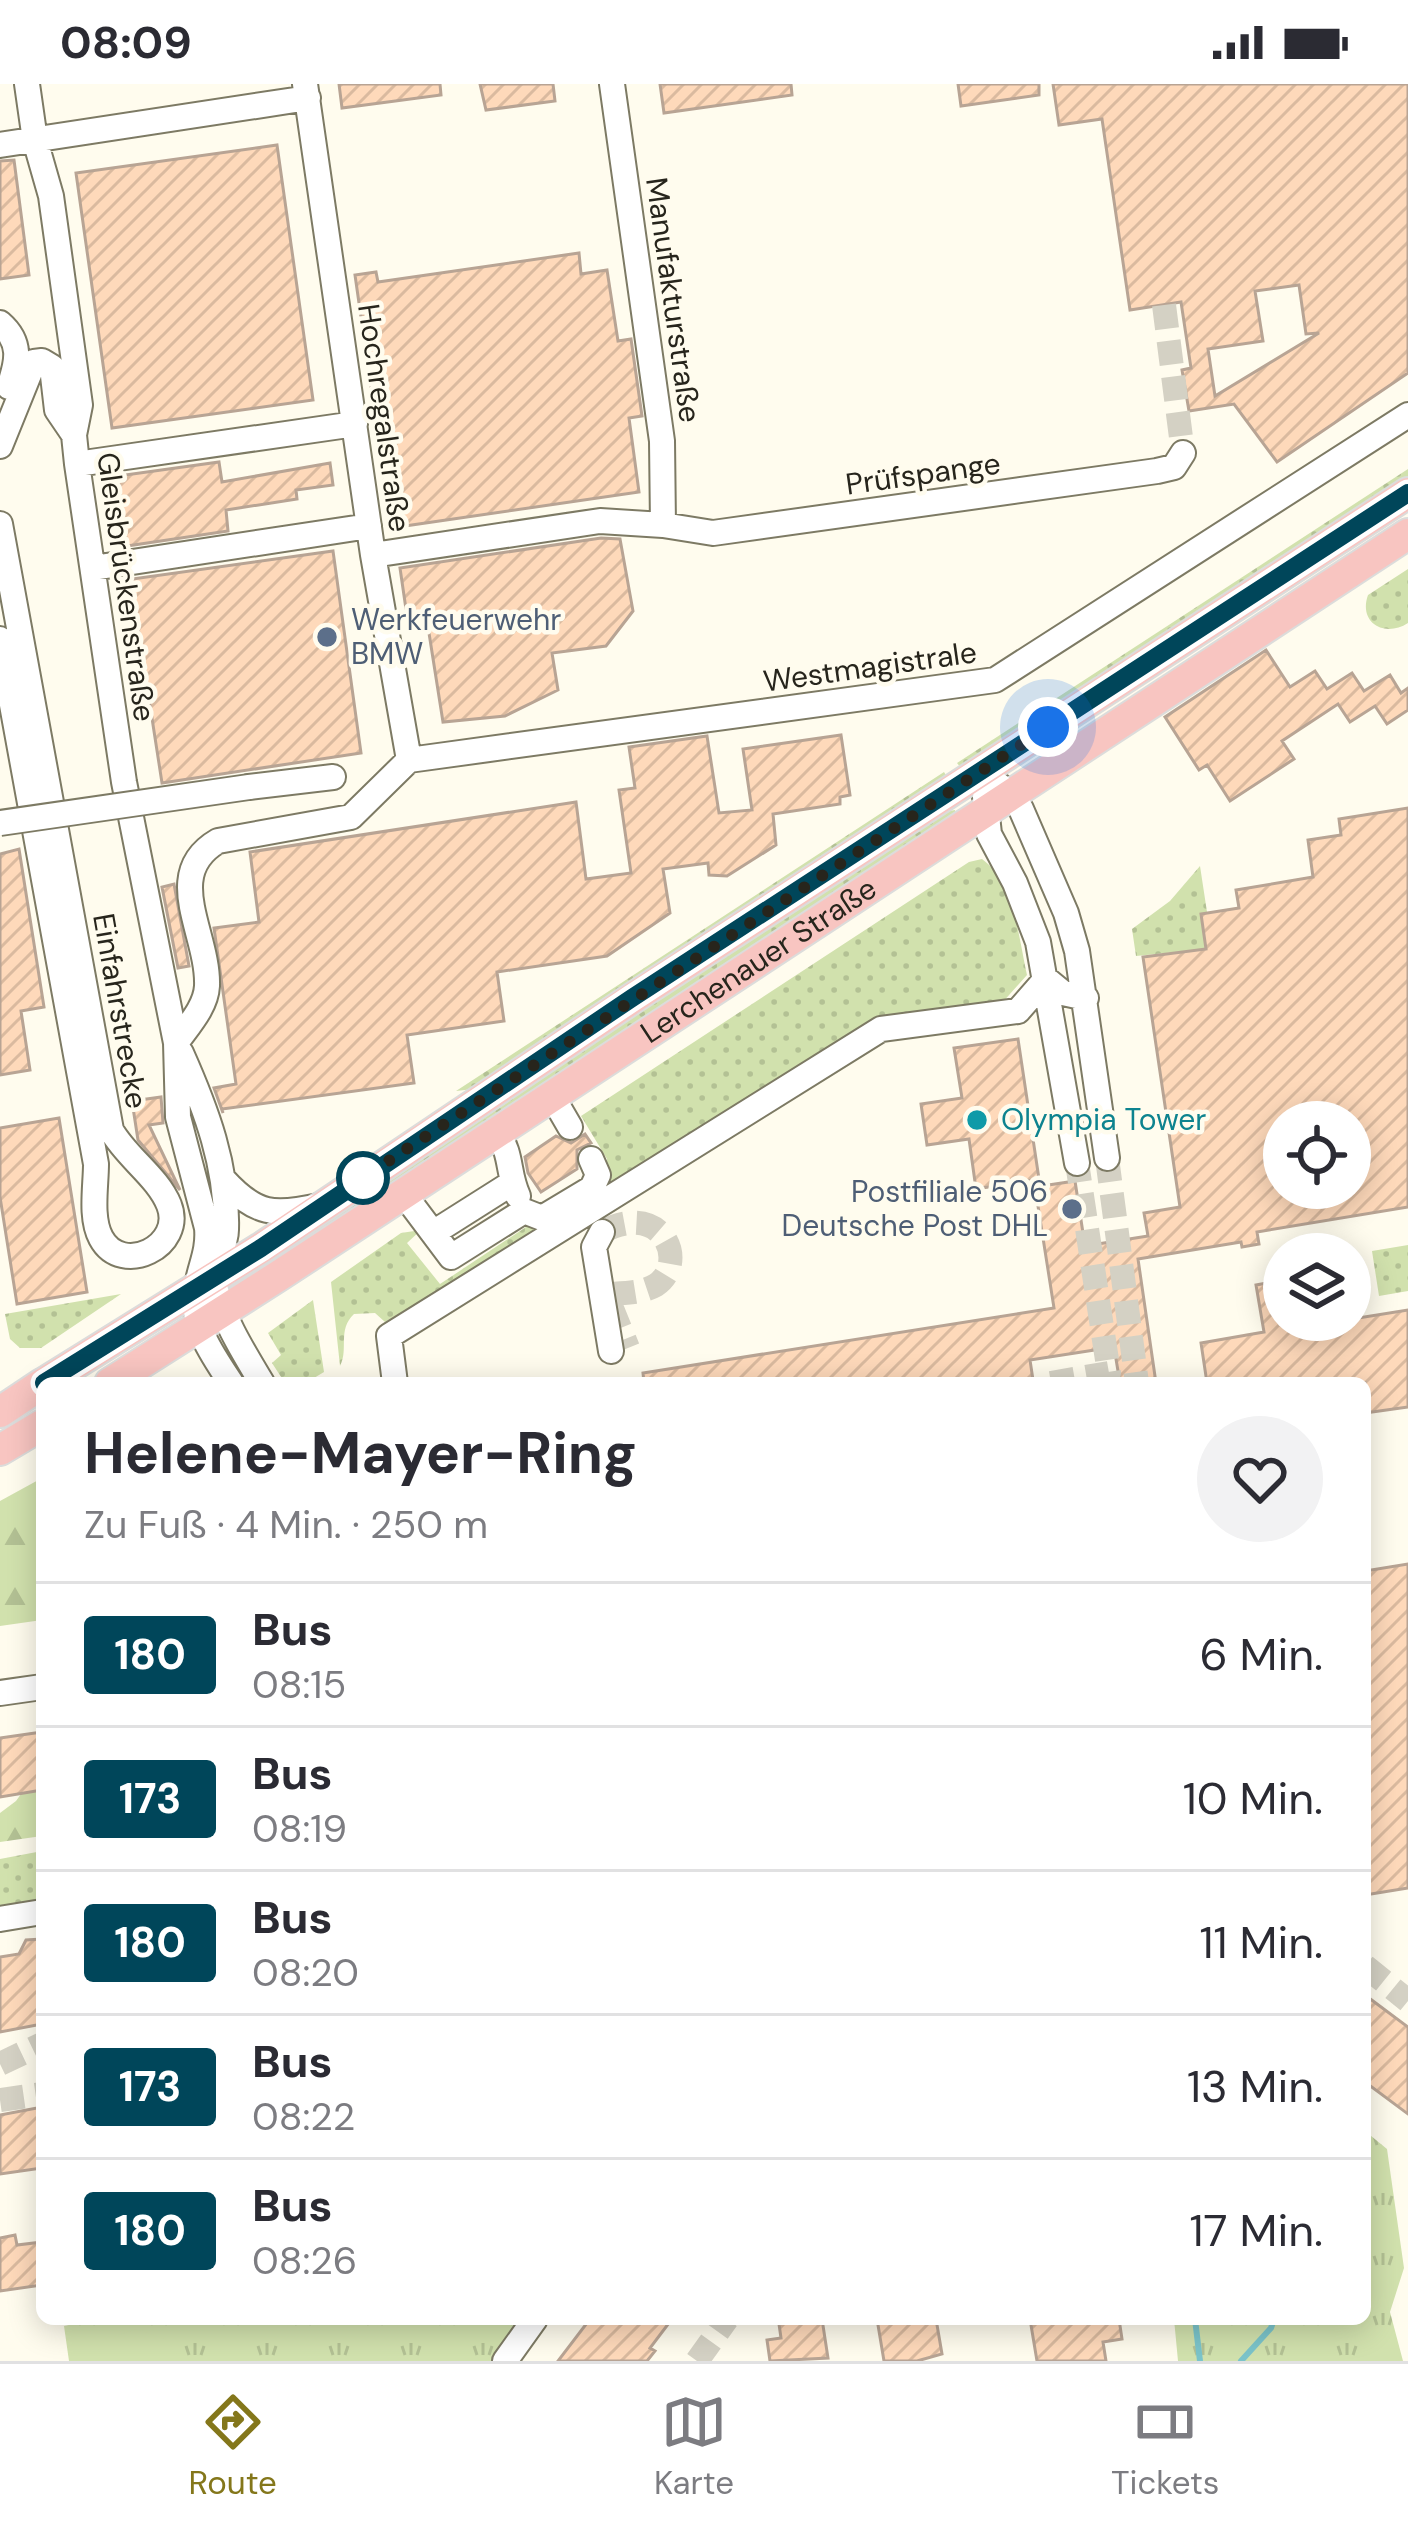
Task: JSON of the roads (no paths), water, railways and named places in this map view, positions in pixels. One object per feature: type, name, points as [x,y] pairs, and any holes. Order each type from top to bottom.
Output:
[{"type":"main road","name":"Lerchenauer Straße","points":[[54,1377],[1408,493]]},
{"type":"main road","name":"Lerchenauer Straße","points":[[119,1377],[1408,534]]},
{"type":"main road","name":"Lerchenauer Straße","points":[[1,1408],[36,1388]]},
{"type":"street","name":"Gleisbrückenstraße","points":[[26,84],[51,196],[80,405],[74,435],[77,464],[124,782],[176,1043]]},
{"type":"street","name":"Manufakturstraße","points":[[612,84],[662,441],[663,525]]},
{"type":"street","points":[[0,145],[306,91]]},
{"type":"street","name":"Hochregalstraße","points":[[306,91],[373,555],[410,760]]},
{"type":"street","points":[[0,323],[14,337],[17,364],[0,412]]},
{"type":"street","points":[[0,446],[34,362],[52,367],[57,410],[74,435]]},
{"type":"street","name":"Westmagistrale","points":[[410,760],[995,680],[1408,415]]},
{"type":"street","points":[[77,464],[355,424]]},
{"type":"street","name":"Prüfspange","points":[[373,555],[600,521],[713,533],[1156,471],[1174,467],[1183,453]]},
{"type":"street","name":"Einfahrstrecke","points":[[0,524],[111,1130],[171,1208],[171,1228],[161,1246],[150,1252],[129,1256],[112,1252],[100,1238],[95,1221],[96,1164],[0,639]]},
{"type":"street","points":[[93,568],[369,526]]},
{"type":"street","points":[[1264,589],[1283,615]]},
{"type":"street","points":[[229,1377],[210,1319],[204,1283],[209,1246],[178,1117],[176,1043],[201,1007],[207,986],[188,872],[199,852],[218,842],[351,817],[410,760]]},
{"type":"street","points":[[980,771],[1066,913],[1086,998],[1106,1158]]},
{"type":"street","points":[[0,823],[333,777]]},
{"type":"street","points":[[1000,802],[989,834],[1030,917],[1046,980],[1077,1162]]},
{"type":"street","points":[[1046,980],[1063,993],[1086,998]]},
{"type":"street","points":[[394,1377],[389,1336],[881,1029],[1018,1011],[1046,980]]},
{"type":"street","points":[[176,1043],[207,1112],[224,1180],[226,1236],[204,1283]]},
{"type":"street","points":[[552,1096],[570,1127]]},
{"type":"street","points":[[497,1132],[510,1151],[512,1183],[524,1211],[542,1218],[592,1189],[598,1175],[591,1159]]},
{"type":"street","points":[[224,1180],[239,1197],[263,1212],[322,1206]]},
{"type":"street","points":[[433,1233],[512,1183]]},
{"type":"street","points":[[404,1192],[451,1257],[524,1211]]},
{"type":"street","points":[[602,1232],[594,1247],[610,1352]]},
{"type":"street","points":[[210,1319],[257,1377]]},
{"type":"street","points":[[1,1408],[21,1438]]},
{"type":"street","points":[[0,1693],[36,1688]]},
{"type":"street","points":[[0,1919],[36,1913]]},
{"type":"street","points":[[505,2361],[531,2325]]},
{"type":"waterway","points":[[1196,2325],[1200,2361]]},
{"type":"waterway","points":[[1241,2361],[1272,2325]]},
{"type":"tunnel","points":[[1164,305],[1183,453]]},
{"type":"tunnel","points":[[1107,1158],[1136,1377]]},
{"type":"tunnel","points":[[1077,1163],[1109,1373],[1086,1377]]},
{"type":"tunnel","points":[[602,1232],[641,1223],[655,1228],[670,1250],[666,1275],[656,1285],[609,1294]]},
{"type":"tunnel","points":[[611,1306],[628,1348]]},
{"type":"tunnel","points":[[1371,1971],[1408,2001]]},
{"type":"tunnel","points":[[0,2064],[36,2047]]},
{"type":"tunnel","points":[[0,2100],[36,2095]]},
{"type":"tunnel","points":[[697,2361],[723,2325]]},
{"type":"place","name":"Werkfeuerwehr BMW","points":[[327,637]]},
{"type":"place","name":"Olympia Tower","points":[[977,1120]]},
{"type":"place","name":"Postfiliale 506 Deutsche Post DHL","points":[[1072,1209]]}]
